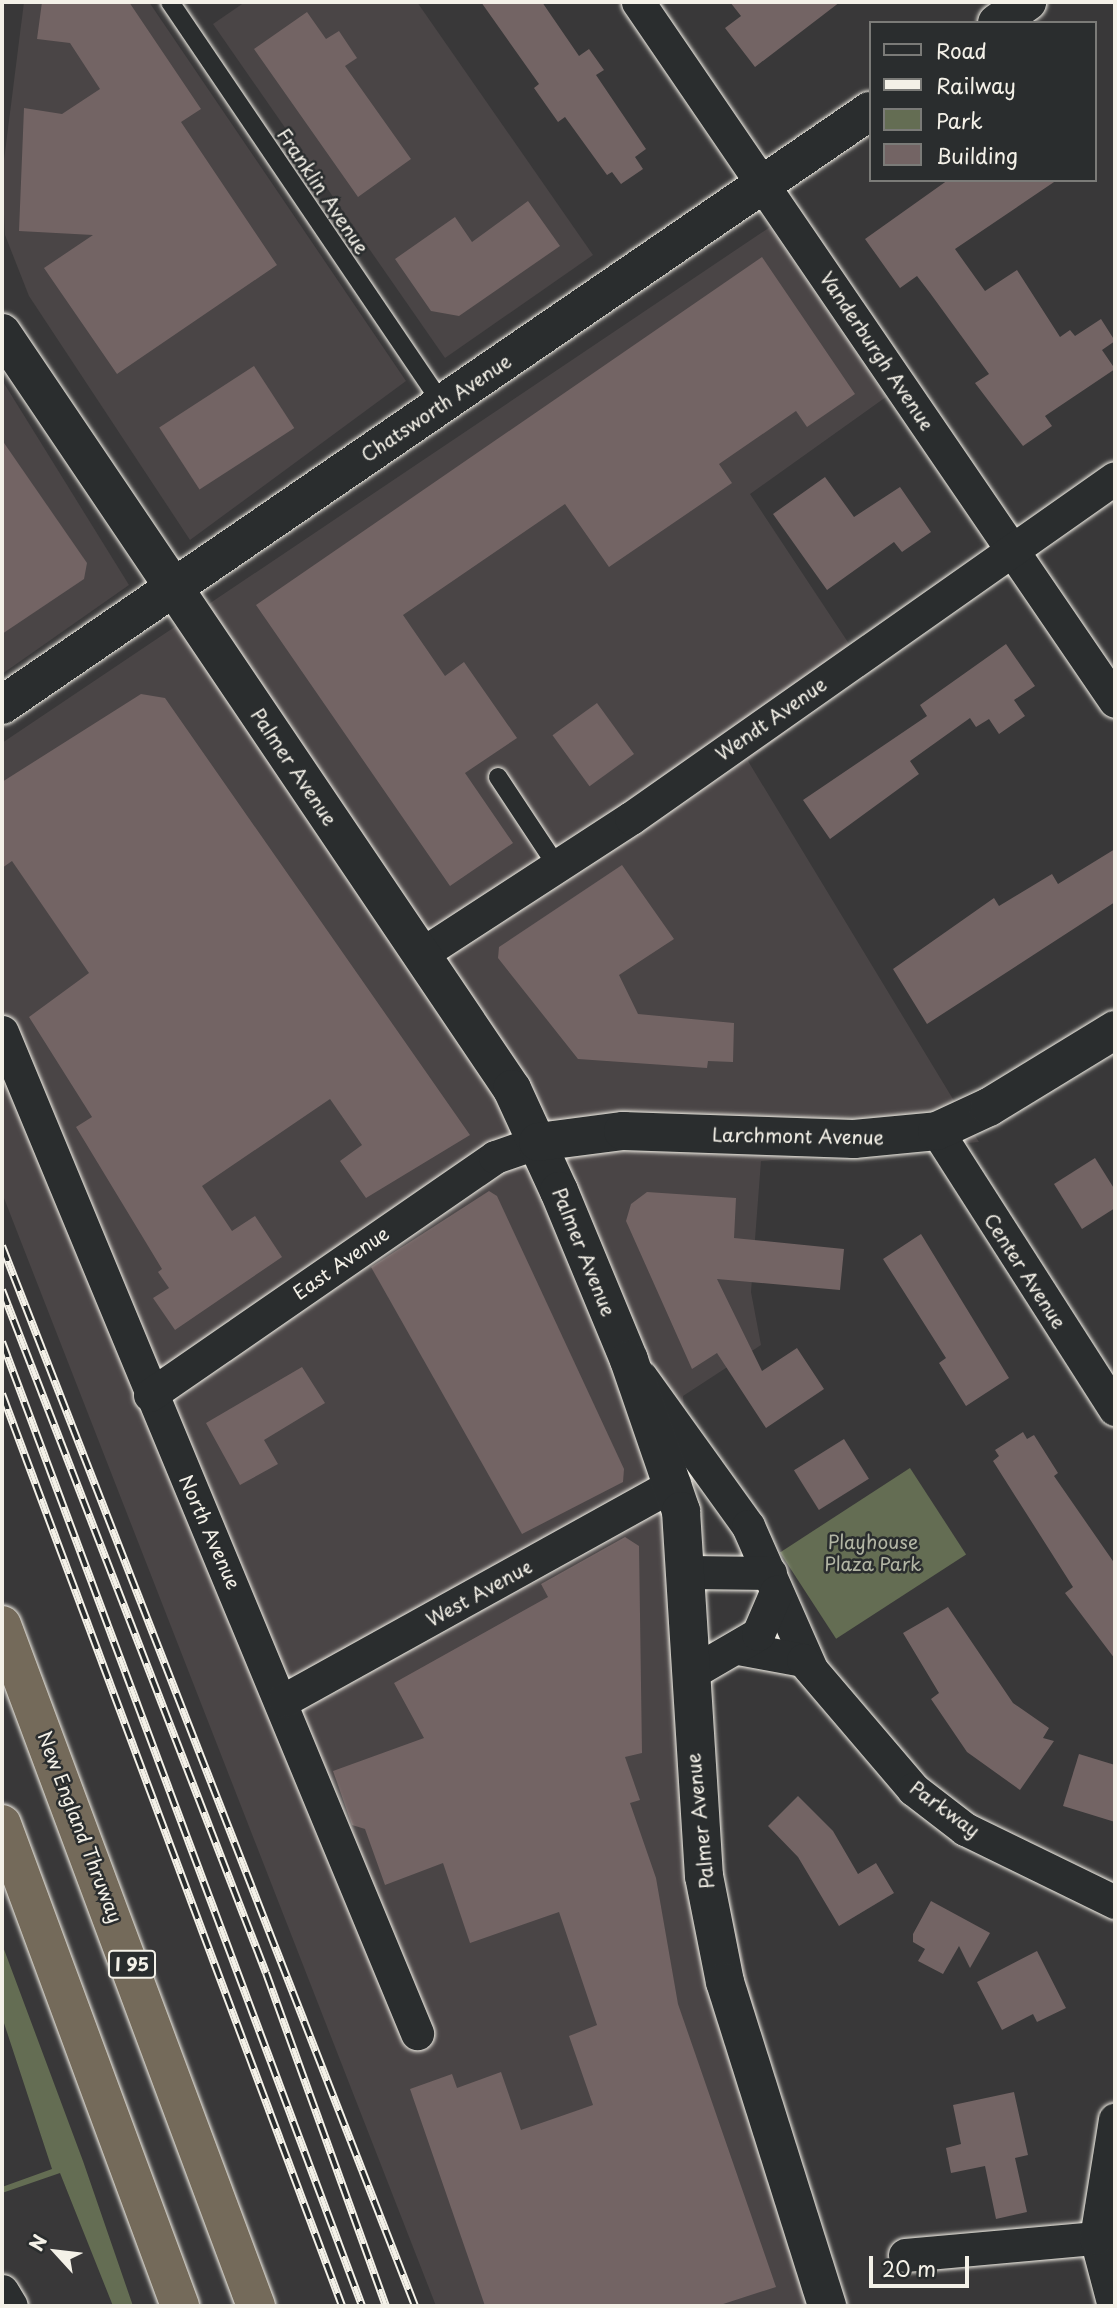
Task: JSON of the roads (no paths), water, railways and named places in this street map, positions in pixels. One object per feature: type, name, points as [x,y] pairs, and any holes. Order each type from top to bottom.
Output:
[{"type":"highway","name":"New England Thruway","points":[[2,1625],[256,2306]]},
{"type":"highway","points":[[2,1824],[180,2306]]},
{"type":"street","name":"Vanderburgh Avenue","points":[[638,2],[1115,701]]},
{"type":"street","points":[[1000,21],[1027,2]]},
{"type":"street","name":"Chatsworth Avenue","points":[[2,705],[869,112]]},
{"type":"street","name":"Palmer Avenue","points":[[2,333],[423,953],[512,1089],[538,1142],[629,1360],[674,1484],[689,1572],[695,1806],[725,1982],[827,2306]]},
{"type":"street","name":"Wendt Avenue","points":[[423,953],[557,866],[1115,478]]},
{"type":"street","name":"Larchmont Avenue","points":[[538,1142],[623,1131],[854,1139],[937,1131],[989,1107],[1115,1030]]},
{"type":"street","name":"North Avenue","points":[[2,1032],[150,1395],[284,1700],[417,2033]]},
{"type":"street","name":"Center Avenue","points":[[937,1131],[1115,1409]]},
{"type":"street","name":"East Avenue","points":[[150,1395],[495,1157],[538,1142]]},
{"type":"street","name":"Parkway","points":[[629,1360],[727,1492],[773,1583],[811,1669]]},
{"type":"street","name":"West Avenue","points":[[284,1700],[674,1484]]},
{"type":"street","points":[[689,1572],[773,1583],[758,1634],[691,1673]]},
{"type":"street","name":"Parkway","points":[[738,1648],[803,1660],[923,1797],[964,1829],[1114,1906]]},
{"type":"street","points":[[1114,2306],[1096,2238],[1115,2120]]},
{"type":"street","points":[[905,2255],[1096,2238]]},
{"type":"street","points":[[2,2291],[11,2306]]},
{"type":"lane","name":"Franklin Avenue","points":[[170,2],[442,403]]},
{"type":"lane","points":[[498,777],[557,866]]},
{"type":"railway","points":[[2,1246],[415,2306]]},
{"type":"railway","points":[[2,1290],[266,1973],[386,2306]]},
{"type":"railway","points":[[2,1342],[362,2306]]},
{"type":"railway","points":[[2,1394],[342,2306]]},
{"type":"park label","name":"Playhouse Plaza Park","points":[[873,1553]]}]
